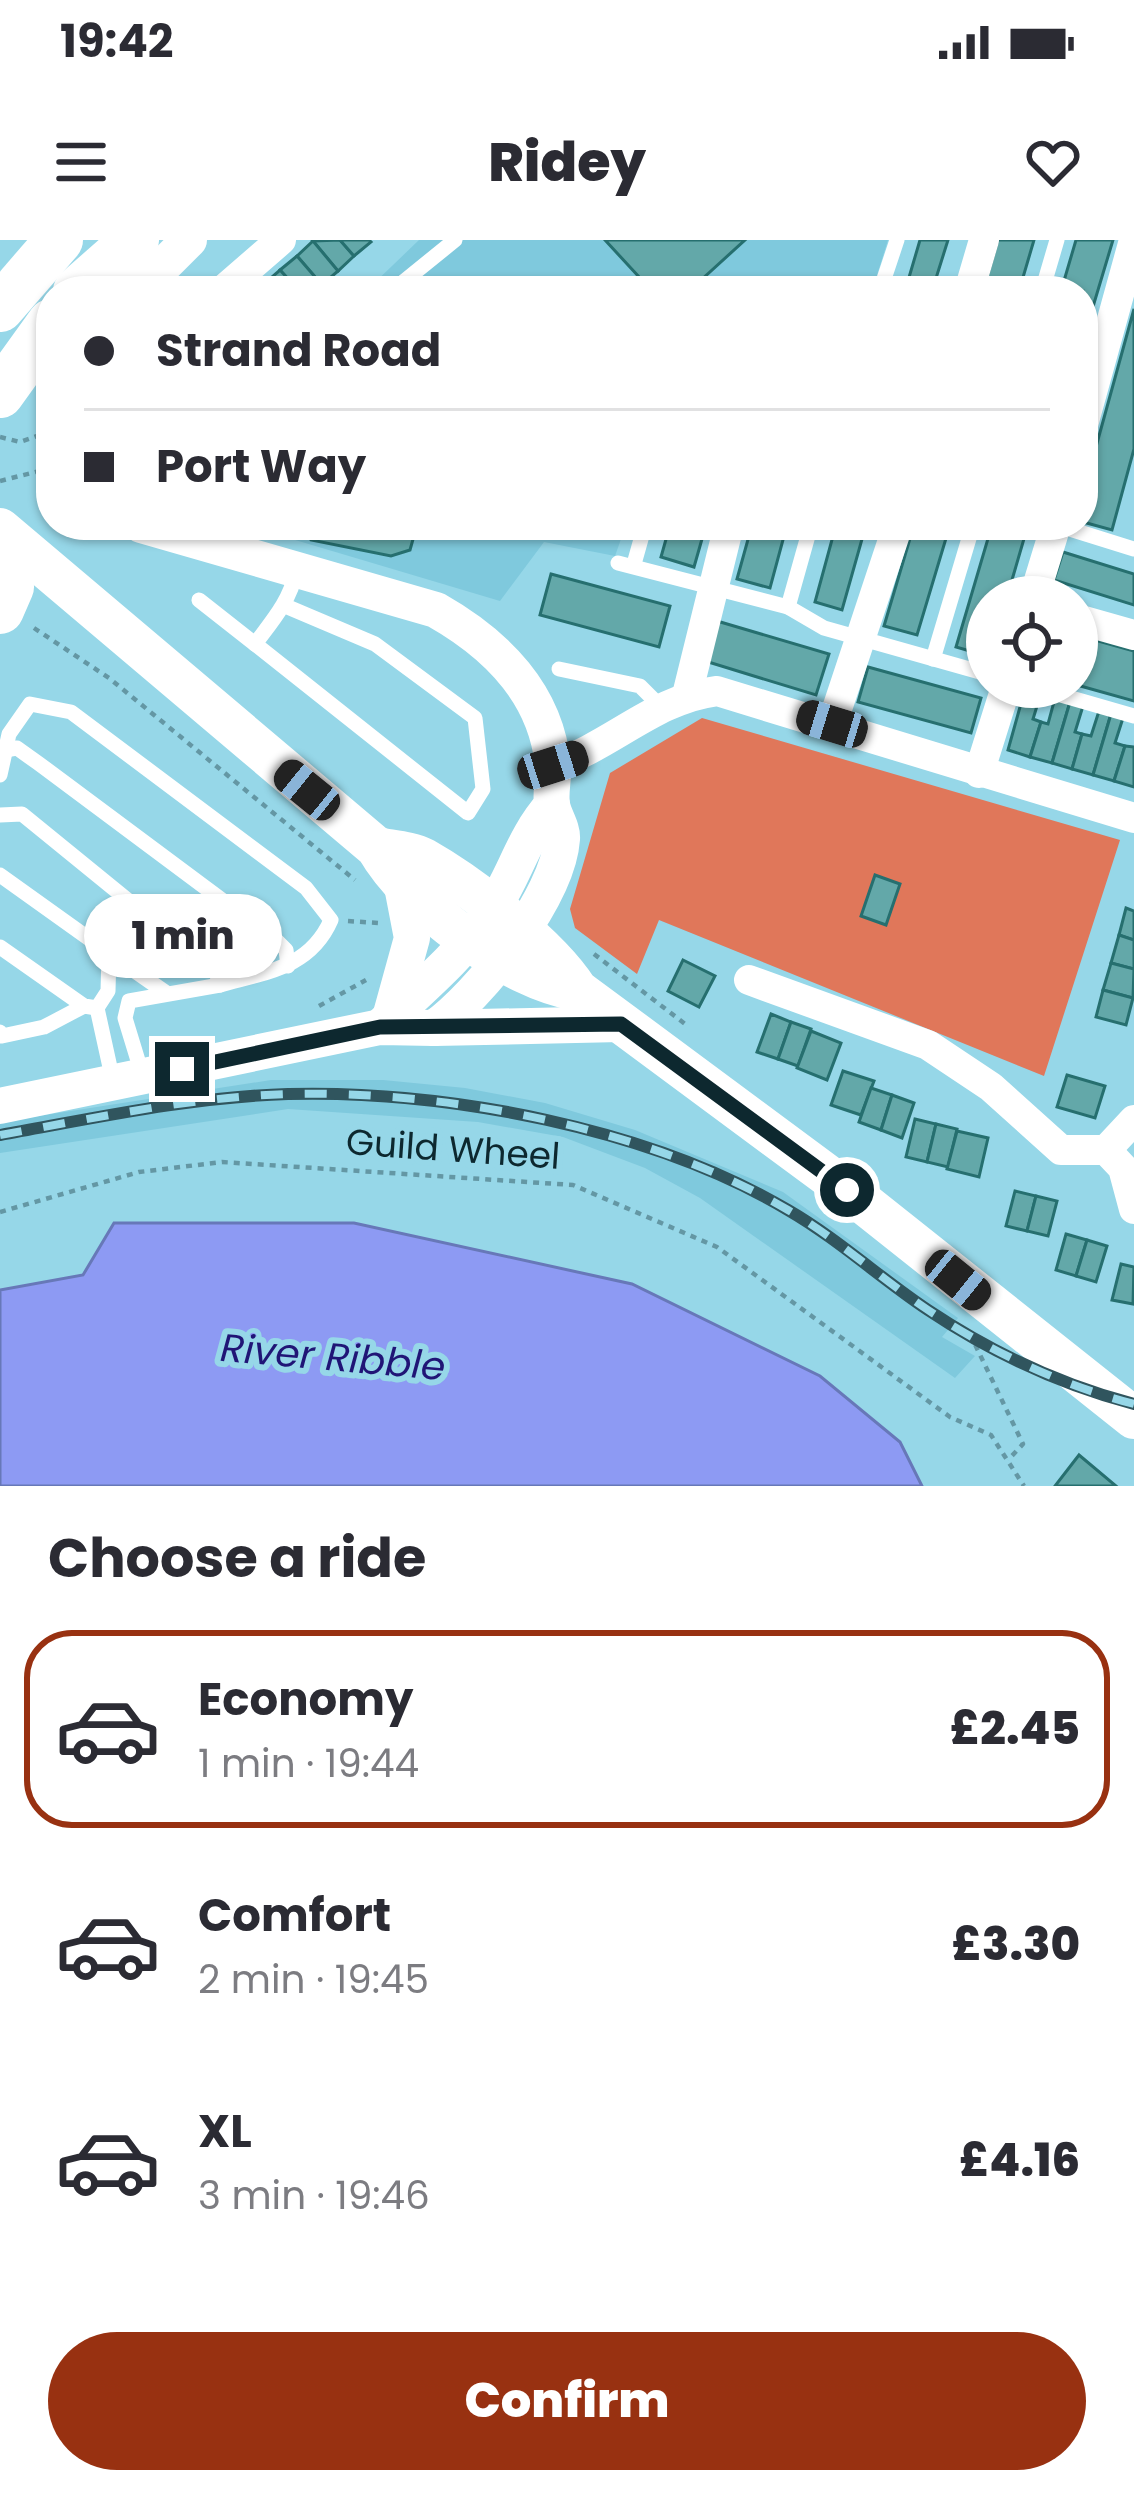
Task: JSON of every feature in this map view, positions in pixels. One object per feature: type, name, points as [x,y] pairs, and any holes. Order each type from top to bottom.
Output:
[{"type":"highway","points":[[10,295],[59,240]]},
{"type":"highway","points":[[94,276],[135,240]]},
{"type":"highway","points":[[0,394],[36,343]]},
{"type":"highway","points":[[0,534],[8,601]]},
{"type":"main road","points":[[0,534],[166,674],[383,886],[422,857],[496,933],[559,961],[577,989],[621,1024],[847,1190],[1134,1418]]},
{"type":"main road","points":[[8,601],[166,674]]},
{"type":"street","points":[[153,276],[189,240]]},
{"type":"street","points":[[239,276],[281,240]]},
{"type":"street","points":[[973,276],[984,240]]},
{"type":"street","points":[[1098,371],[1134,240]]},
{"type":"street","points":[[244,540],[297,570],[436,610],[479,634],[532,698],[553,765],[552,805],[526,834],[474,993],[434,1028]]},
{"type":"street","points":[[674,700],[725,540]]},
{"type":"street","points":[[832,724],[893,540]]},
{"type":"street","points":[[1040,576],[1051,540]]},
{"type":"street","points":[[1098,625],[1134,635]]},
{"type":"street","points":[[553,765],[589,754],[674,700],[717,691],[1134,818]]},
{"type":"street","points":[[980,773],[1000,708]]},
{"type":"street","points":[[383,886],[412,938],[385,1022]]},
{"type":"street","points":[[385,1022],[496,933]]},
{"type":"street","points":[[749,980],[928,1045],[992,1087],[1060,1150],[1106,1150],[1123,1168],[1134,1209]]},
{"type":"street","points":[[0,1106],[385,1022],[434,1028],[621,1024]]},
{"type":"street","points":[[1106,1150],[1134,1120]]},
{"type":"lane","points":[[411,276],[455,240]]},
{"type":"lane","points":[[885,276],[897,240]]},
{"type":"lane","points":[[1047,276],[1058,240]]},
{"type":"lane","points":[[1098,535],[1133,544]]},
{"type":"lane","points":[[638,540],[626,564],[788,607],[824,628],[966,668]]},
{"type":"lane","points":[[788,607],[807,540]]},
{"type":"lane","points":[[933,659],[969,540]]},
{"type":"lane","points":[[254,644],[283,605],[297,570]]},
{"type":"lane","points":[[200,600],[468,814],[483,789],[475,718],[375,644],[283,605]]},
{"type":"lane","points":[[559,669],[640,686],[674,700]]},
{"type":"lane","points":[[0,775],[9,734],[30,704],[71,712],[306,888],[331,920],[312,952],[288,966],[220,985],[130,1001],[125,1008],[128,1081]]},
{"type":"lane","points":[[1098,706],[1134,716]]},
{"type":"lane","points":[[5,751],[17,748],[277,941],[286,950],[288,966]]},
{"type":"lane","points":[[0,815],[22,814],[206,962],[220,985]]},
{"type":"lane","points":[[0,875],[166,992]]},
{"type":"lane","points":[[0,947],[90,1007],[128,1081]]},
{"type":"lane","points":[[0,1032],[2,1036],[44,1027],[90,1007],[108,991],[109,953]]},
{"type":"path","points":[[0,437],[20,442],[36,436]]},
{"type":"path","points":[[1,483],[36,473]]},
{"type":"path","points":[[8,601],[32,627],[110,678],[383,886],[331,920]]},
{"type":"path","points":[[308,1011],[356,990],[370,976]]},
{"type":"path","name":"Guild Wheel","points":[[0,1212],[139,1172],[222,1162],[573,1185],[717,1247],[950,1417],[991,1436],[1024,1486]]},
{"type":"path","points":[[960,1326],[977,1341],[1023,1444],[1008,1460]]},
{"type":"shaded area","points":[[419,240],[888,240],[877,276],[382,276]]},
{"type":"shaded area","points":[[295,540],[621,540],[615,556],[544,542],[500,601]]},
{"type":"shaded area","points":[[702,718],[1120,840],[1044,1076],[659,920],[637,974],[575,928],[570,909],[610,773]]},
{"type":"shaded area","points":[[271,1080],[383,1080],[465,1088],[545,1103],[635,1130],[783,1192],[958,1318],[942,1337],[975,1356],[955,1378],[700,1198],[645,1168],[563,1137],[478,1122],[288,1109],[0,1153],[0,1122]]},
{"type":"water","name":"River Ribble","points":[[114,1223],[354,1223],[632,1284],[820,1376],[900,1442],[922,1486],[0,1486],[0,1290],[83,1275]]},
{"type":"building","points":[[340,240],[354,256],[338,271],[313,241]]},
{"type":"building","points":[[340,240],[369,240],[371,242],[354,256]]},
{"type":"building","points":[[605,240],[745,240],[705,276],[638,276]]},
{"type":"building","points":[[920,240],[948,240],[937,276],[909,276]]},
{"type":"building","points":[[998,240],[1034,240],[1023,276],[987,276]]},
{"type":"building","points":[[1076,240],[1113,240],[1098,290],[1098,276],[1065,276]]},
{"type":"building","points":[[313,241],[338,271],[332,276],[314,276],[297,256]]},
{"type":"building","points":[[297,256],[314,276],[285,276],[280,270]]},
{"type":"building","points":[[1134,309],[1134,449],[1112,530],[1098,526],[1098,440]]},
{"type":"building","points":[[311,540],[413,540],[410,550],[391,556]]},
{"type":"building","points":[[666,540],[702,540],[694,567],[661,557]]},
{"type":"building","points":[[748,540],[783,540],[770,588],[737,579]]},
{"type":"building","points":[[832,540],[862,540],[842,610],[815,602]]},
{"type":"building","points":[[910,540],[946,540],[917,635],[884,626]]},
{"type":"building","points":[[988,540],[1024,540],[1013,576],[977,576]]},
{"type":"building","points":[[1063,552],[1134,574],[1134,605],[1098,594],[1098,576],[1055,576]]},
{"type":"building","points":[[551,574],[670,606],[659,647],[540,615]]},
{"type":"building","points":[[966,613],[966,650],[956,647]]},
{"type":"building","points":[[717,621],[829,654],[816,695],[705,661]]},
{"type":"building","points":[[1098,641],[1134,651],[1134,701],[1098,691]]},
{"type":"building","points":[[868,667],[966,694],[966,708],[978,708],[971,733],[858,702]]},
{"type":"building","points":[[1020,708],[1036,708],[1033,719],[1041,722],[1030,757],[1008,750]]},
{"type":"building","points":[[1052,708],[1068,708],[1052,763],[1030,757],[1041,722],[1048,724]]},
{"type":"building","points":[[1068,708],[1082,708],[1075,732],[1082,734],[1072,769],[1052,763]]},
{"type":"building","points":[[1099,711],[1111,714],[1093,775],[1072,769],[1082,734],[1091,736]]},
{"type":"building","points":[[1111,714],[1123,718],[1115,743],[1125,746],[1114,781],[1093,775]]},
{"type":"building","points":[[1125,746],[1134,747],[1134,787],[1114,781]]},
{"type":"building","points":[[875,875],[900,884],[886,925],[861,916]]},
{"type":"building","points":[[1126,908],[1134,911],[1134,940],[1119,935]]},
{"type":"building","points":[[1119,935],[1134,940],[1134,969],[1111,963]]},
{"type":"building","points":[[683,960],[715,976],[699,1007],[668,991]]},
{"type":"building","points":[[1111,963],[1134,969],[1133,998],[1103,990]]},
{"type":"building","points":[[1103,990],[1133,998],[1126,1025],[1096,1017]]},
{"type":"building","points":[[771,1014],[791,1022],[778,1059],[757,1052]]},
{"type":"building","points":[[791,1022],[811,1029],[798,1066],[778,1059]]},
{"type":"building","points":[[811,1031],[841,1043],[827,1080],[797,1068]]},
{"type":"building","points":[[843,1071],[874,1081],[861,1115],[831,1105]]},
{"type":"building","points":[[1067,1075],[1105,1086],[1095,1118],[1057,1107]]},
{"type":"building","points":[[871,1088],[892,1095],[881,1130],[859,1122]]},
{"type":"building","points":[[892,1095],[914,1103],[902,1138],[881,1130]]},
{"type":"building","points":[[915,1119],[936,1124],[927,1162],[906,1157]]},
{"type":"building","points":[[936,1124],[957,1129],[948,1167],[927,1162]]},
{"type":"building","points":[[957,1131],[988,1138],[979,1177],[947,1169]]},
{"type":"building","points":[[1015,1191],[1036,1196],[1027,1231],[1006,1226]]},
{"type":"building","points":[[1036,1196],[1057,1201],[1048,1236],[1027,1231]]},
{"type":"building","points":[[1066,1234],[1087,1240],[1076,1276],[1056,1270]]},
{"type":"building","points":[[1087,1240],[1107,1246],[1096,1282],[1076,1276]]},
{"type":"building","points":[[1121,1264],[1134,1267],[1133,1304],[1112,1300]]},
{"type":"building","points":[[1079,1455],[1116,1486],[1055,1486]]},
{"type":"railway","points":[[0,1135],[179,1104],[288,1094],[414,1099],[546,1120],[611,1136],[733,1181],[806,1221],[976,1340],[1053,1377],[1134,1404]]},
{"type":"route","points":[[182,1069],[380,1027],[621,1024],[847,1190]]}]
